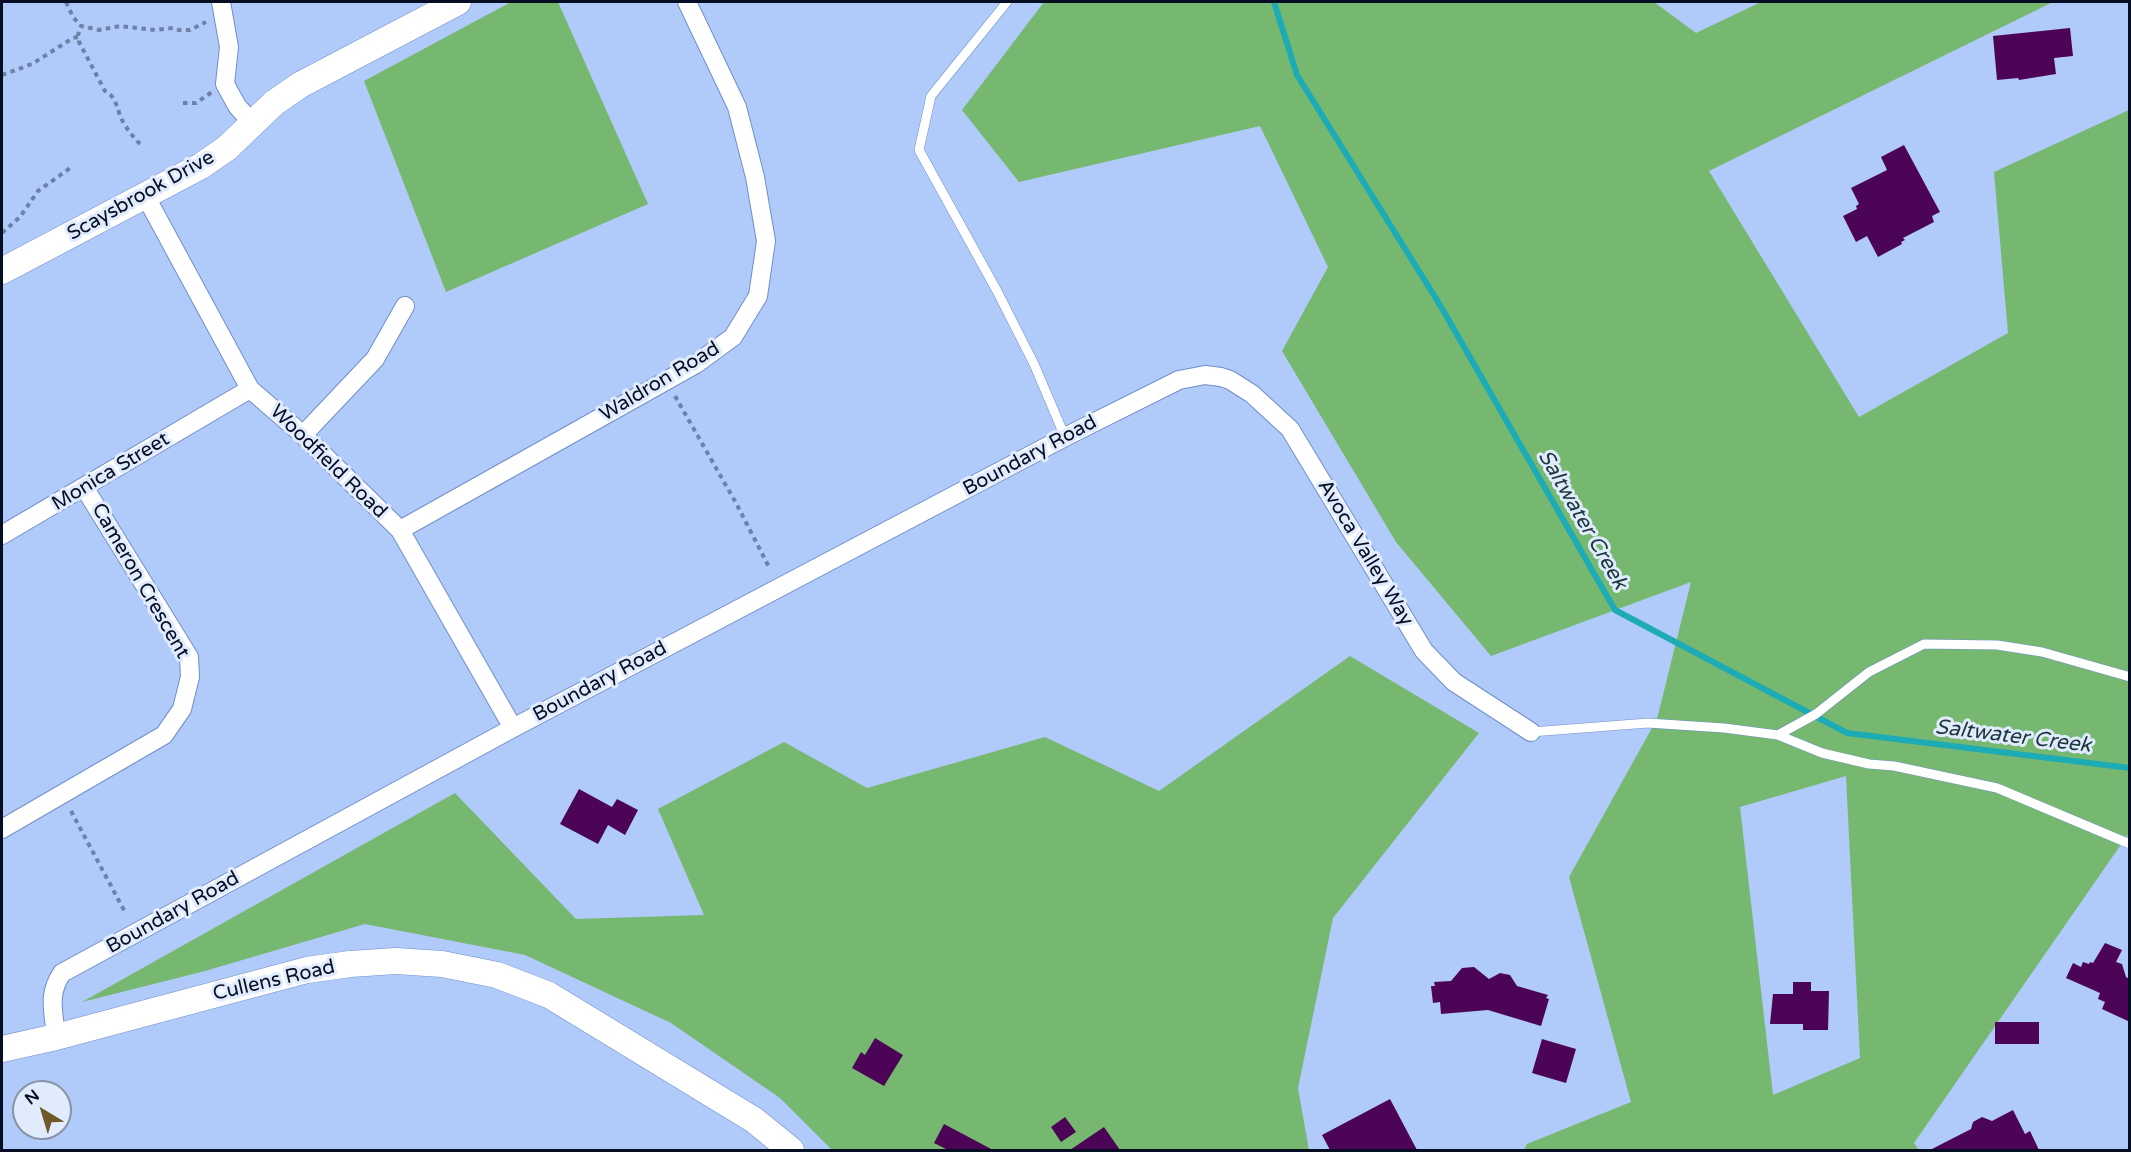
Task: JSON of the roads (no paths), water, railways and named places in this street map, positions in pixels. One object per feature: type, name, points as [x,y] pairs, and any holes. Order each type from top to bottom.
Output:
[{"type":"main road","name":"Scaysbrook Drive","points":[[2,271],[192,171],[227,148],[274,103],[300,85],[458,2]]},
{"type":"main road","name":"Cullens Road","points":[[2,1048],[56,1037],[307,970],[396,961],[442,964],[497,975],[549,995],[754,1120],[791,1150]]},
{"type":"street","points":[[221,2],[229,47],[225,84],[237,106],[253,124]]},
{"type":"street","name":"Waldron Road","points":[[400,530],[696,364],[734,337],[758,296],[766,241],[755,177],[737,107],[687,2]]},
{"type":"street","name":"Woodfield Road","points":[[146,195],[250,389],[303,435],[400,530],[513,728]]},
{"type":"street","points":[[303,435],[375,359],[405,306]]},
{"type":"street","name":"Boundary Road","points":[[56,1037],[52,998],[54,985],[62,973],[513,728],[1065,437],[1179,380],[1205,375]]},
{"type":"street","name":"Avoca Valley Way","points":[[1205,375],[1221,377],[1252,394],[1290,429],[1424,651],[1454,682],[1531,732]]},
{"type":"street","name":"Monica Street","points":[[2,535],[250,389]]},
{"type":"street","name":"Cameron Crescent","points":[[2,829],[164,735],[183,709],[190,677],[189,657],[84,488]]},
{"type":"lane","points":[[1007,2],[930,96],[919,150],[997,291],[1034,364],[1065,437]]},
{"type":"lane","points":[[1778,735],[1816,714],[1869,672],[1924,644],[1997,645],[2042,652],[2130,677]]},
{"type":"lane","points":[[1531,732],[1648,723],[1724,728],[1778,735],[1822,753],[1997,788],[2130,844]]},
{"type":"waterway","name":"Saltwater Creek","points":[[1274,2],[1297,75],[1440,305],[1615,610],[1847,733],[2130,768]]}]
